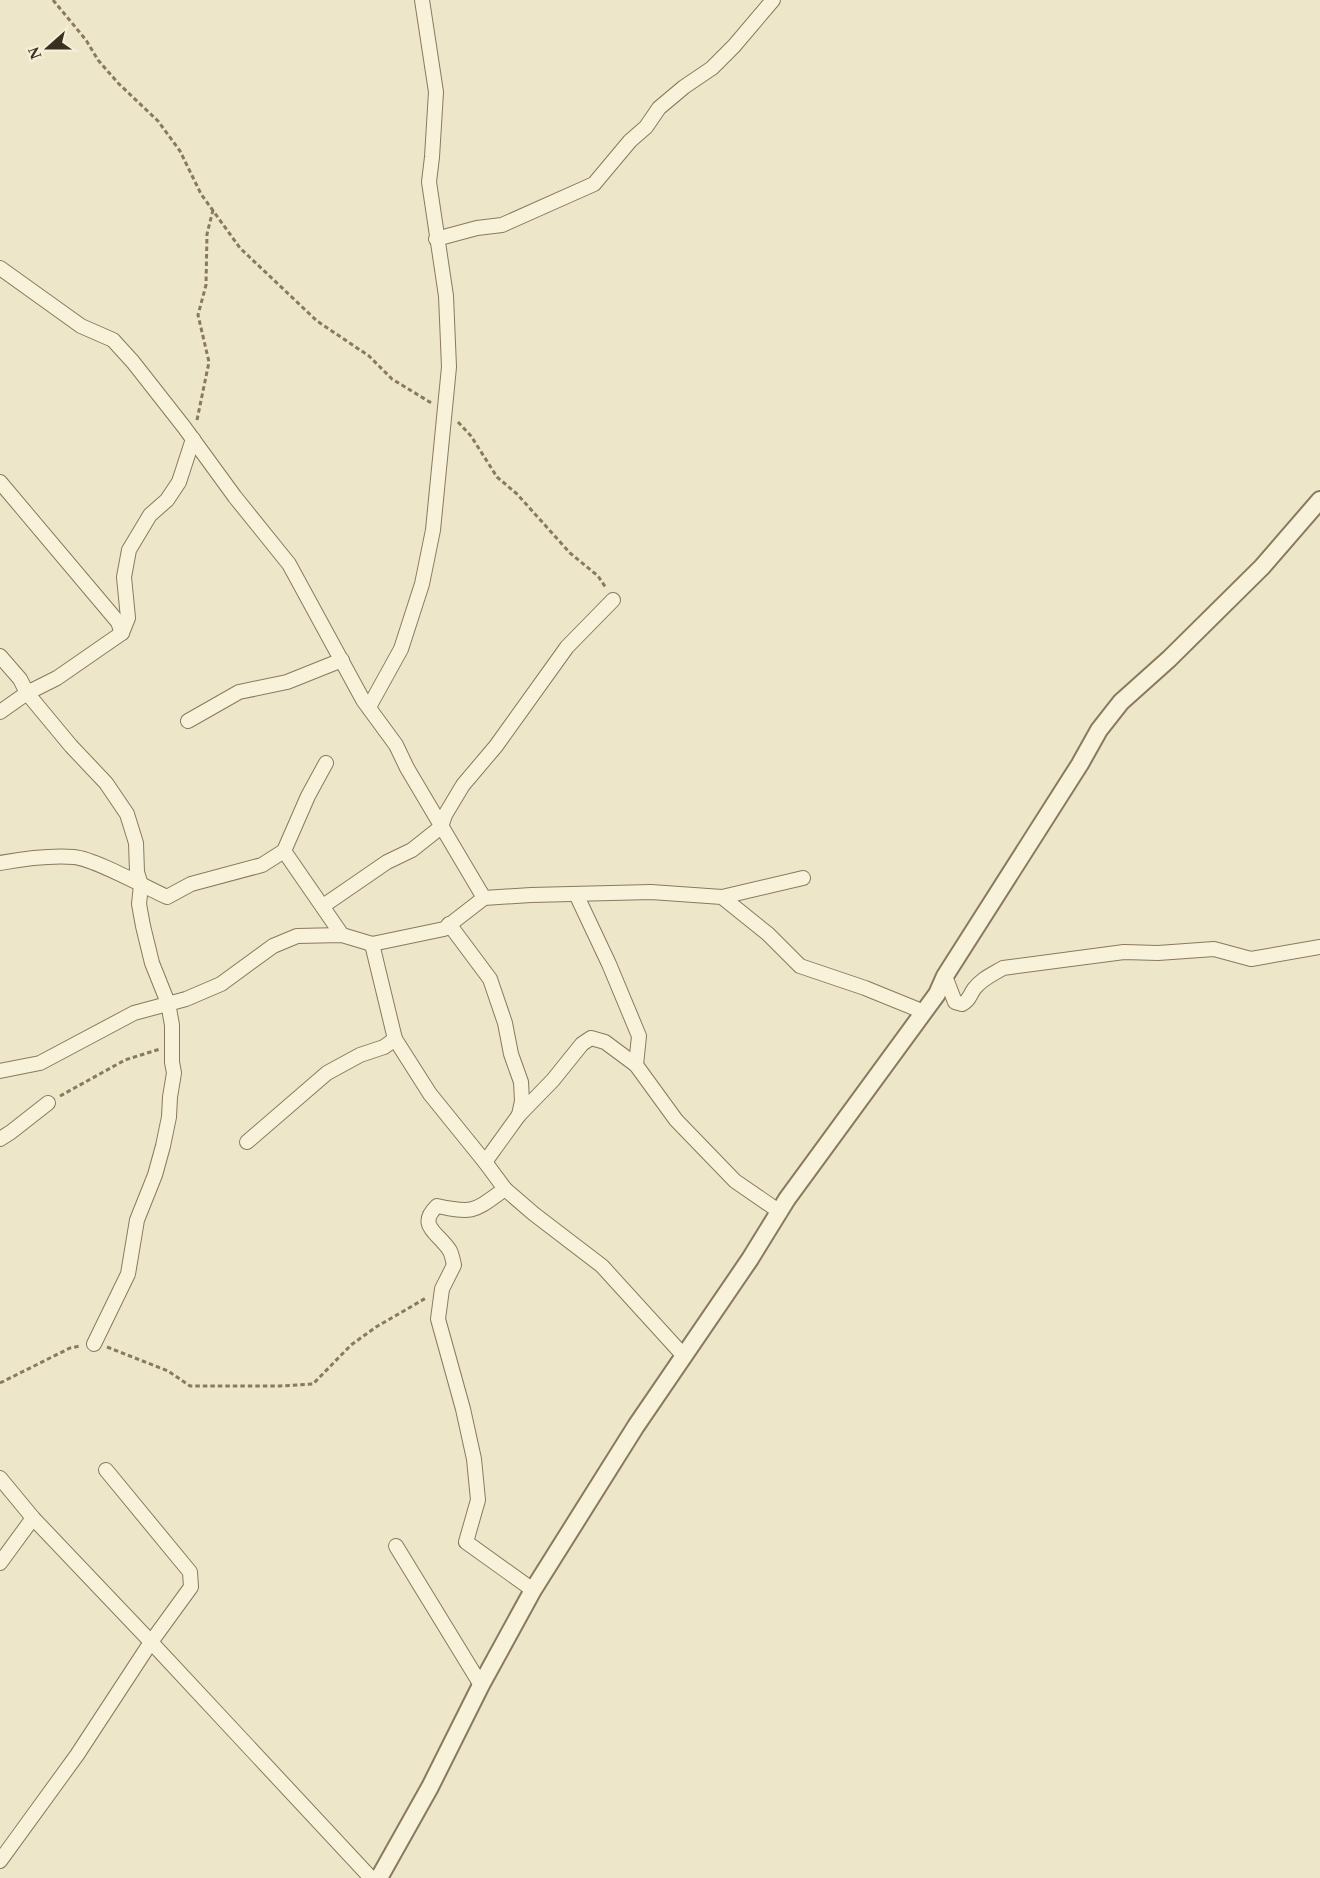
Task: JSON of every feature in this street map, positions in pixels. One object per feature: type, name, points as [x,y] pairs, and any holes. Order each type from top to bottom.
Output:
[{"type":"street","points":[[369,707],[400,649],[422,584],[434,530],[449,367],[446,296],[429,182],[436,92],[422,0]]},
{"type":"street","points":[[436,239],[477,228],[502,225],[594,184],[630,141],[646,127],[659,108],[712,68],[734,46],[772,0]]},
{"type":"street","points":[[0,268],[81,326],[113,340],[193,439],[235,497],[289,564],[369,707],[396,745],[407,768],[484,898]]},
{"type":"street","points":[[0,712],[27,693],[57,678],[122,633],[128,618],[124,577],[129,550],[150,515],[167,500],[179,482],[193,439]]},
{"type":"street","points":[[0,482],[118,622],[122,633]]},
{"type":"street","points":[[379,1878],[430,1787],[481,1685],[533,1590],[683,1355],[780,1212],[937,994],[945,976],[1080,764],[1098,730],[1121,702],[1169,659],[1262,567],[1320,500]]},
{"type":"street","points":[[323,906],[387,862],[412,850],[441,827],[445,815],[463,785],[496,746],[567,647],[613,600]]},
{"type":"street","points":[[0,656],[20,679],[27,693],[71,746],[106,783],[128,813],[136,843],[137,872],[141,885],[139,904],[143,926],[152,963],[168,1003],[174,1073],[170,1097],[170,1117],[164,1146],[137,1220],[128,1274],[94,1344]]},
{"type":"street","points":[[188,721],[238,692],[287,682],[342,660]]},
{"type":"street","points":[[0,863],[21,859],[75,857],[167,897],[191,884],[262,865],[284,851],[308,796],[327,763]]},
{"type":"street","points":[[284,851],[342,935]]},
{"type":"street","points":[[0,1071],[40,1063],[134,1013],[186,999],[221,984],[273,946],[297,936],[342,935],[372,944],[444,929],[484,898],[651,892],[722,897],[803,878]]},
{"type":"street","points":[[576,894],[639,1036],[636,1065]]},
{"type":"street","points":[[722,897],[768,934],[800,966],[866,988],[924,1012]]},
{"type":"street","points":[[449,924],[490,979],[521,1082],[522,1101],[519,1115]]},
{"type":"street","points":[[372,944],[394,1039],[430,1094],[486,1162],[505,1189],[602,1266],[683,1355]]},
{"type":"street","points":[[945,976],[955,1002],[962,1004],[969,1000],[974,989],[987,977],[1004,968],[1124,952],[1158,953],[1214,949],[1251,959],[1320,947]]},
{"type":"street","points":[[486,1162],[519,1115],[553,1080],[582,1044],[591,1038],[605,1042],[636,1065],[676,1120],[728,1174],[780,1212]]},
{"type":"street","points":[[247,1142],[327,1073],[360,1055],[384,1047],[394,1039]]},
{"type":"street","points":[[0,1139],[48,1103]]},
{"type":"street","points":[[505,1189],[477,1209],[468,1211],[437,1206],[429,1214],[427,1220],[430,1228],[450,1252],[454,1265],[442,1289],[438,1319],[474,1459],[477,1500],[466,1542],[533,1590]]},
{"type":"street","points":[[0,1861],[77,1755],[151,1641],[191,1587],[190,1572],[106,1470]]},
{"type":"street","points":[[0,1478],[33,1518],[151,1641],[371,1878]]},
{"type":"street","points":[[0,1563],[33,1518]]},
{"type":"street","points":[[396,1546],[481,1685]]},
{"type":"path","points":[[53,0],[86,40],[105,68],[158,121],[180,152],[201,194],[240,248],[317,321],[369,356],[392,379],[445,412],[471,436],[497,477],[522,498],[570,553],[598,576],[613,600]]},
{"type":"path","points":[[193,439],[209,362],[198,315],[206,285],[207,234],[213,210]]},
{"type":"path","points":[[48,1103],[125,1060],[173,1045]]},
{"type":"path","points":[[0,1383],[70,1348],[94,1344],[108,1347],[168,1371],[190,1386],[313,1384],[351,1345],[376,1327],[442,1289]]}]
